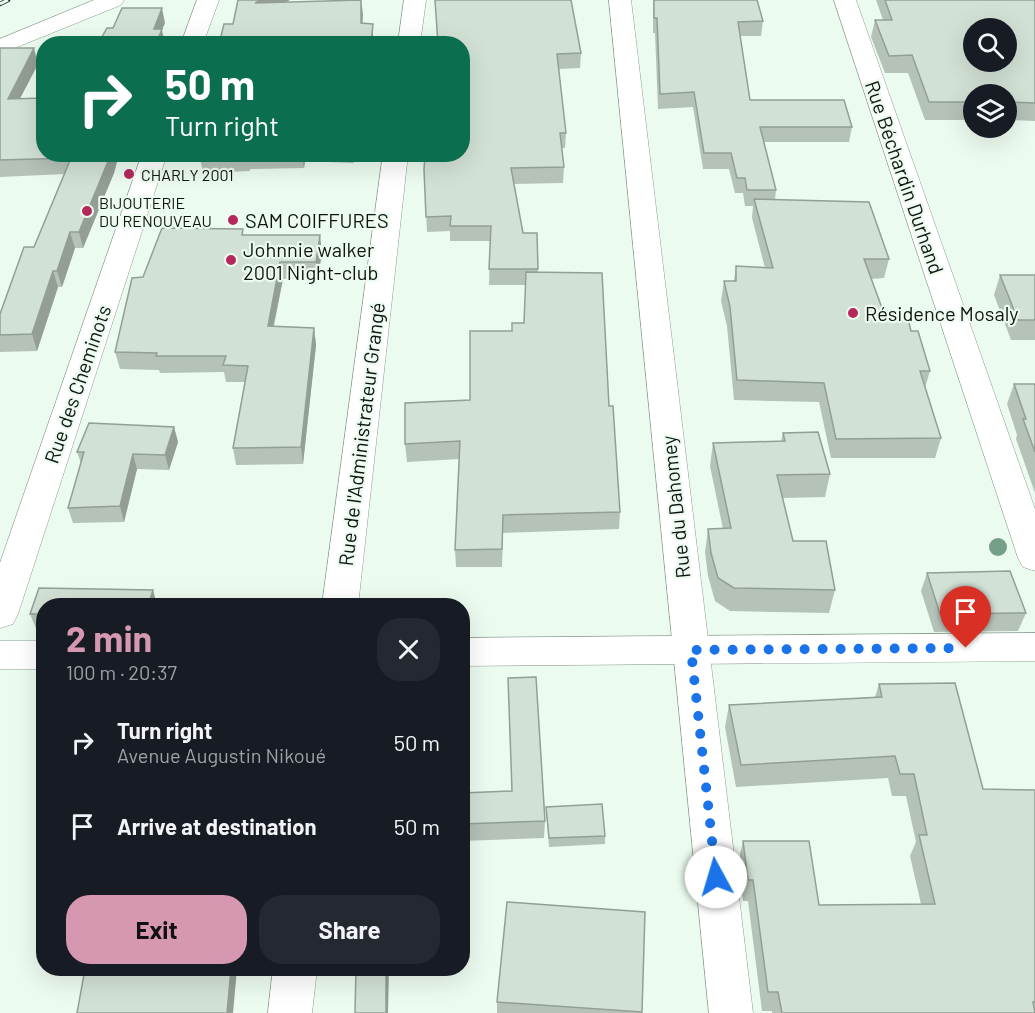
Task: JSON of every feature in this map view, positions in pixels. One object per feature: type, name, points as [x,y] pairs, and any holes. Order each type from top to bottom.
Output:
[{"type":"main road","points":[[0,47],[113,0]]},
{"type":"main road","points":[[195,36],[208,0]]},
{"type":"main road","points":[[410,36],[415,0]]},
{"type":"main road","name":"Rue du Dahomey","points":[[620,0],[731,1013]]},
{"type":"main road","name":"Rue Béchardin Durhand","points":[[845,0],[1035,558]]},
{"type":"main road","name":"Rue des Cheminots","points":[[0,614],[151,162]]},
{"type":"main road","name":"Rue de l'Administrateur Grangé","points":[[341,598],[395,162]]},
{"type":"main road","points":[[470,652],[1035,647]]},
{"type":"main road","points":[[0,655],[36,655]]},
{"type":"main road","points":[[290,1013],[294,976]]},
{"type":"building","points":[[238,0],[261,0],[255,3],[361,0],[361,23],[373,24],[372,36],[221,36],[224,24],[233,24]]},
{"type":"building","points":[[435,0],[571,0],[581,53],[557,54],[566,133],[560,133],[564,167],[511,168],[523,233],[537,233],[538,269],[489,269],[491,226],[450,226],[451,216],[426,217],[424,162],[470,162],[470,36],[437,36]]},
{"type":"building","points":[[654,0],[757,0],[763,21],[738,22],[750,100],[844,100],[852,127],[760,127],[776,190],[747,190],[745,178],[737,178],[731,153],[704,153],[694,92],[660,94],[657,18],[654,18]]},
{"type":"building","points":[[885,0],[1035,0],[1035,103],[1017,102],[1017,84],[963,84],[963,102],[929,102],[912,55],[889,56],[875,20],[892,20]]},
{"type":"building","points":[[122,8],[162,8],[154,29],[162,29],[159,36],[102,36],[107,28],[113,28]]},
{"type":"building","points":[[0,48],[34,48],[8,99],[36,98],[36,159],[0,160]]},
{"type":"building","points":[[69,162],[108,162],[79,232],[70,232],[57,271],[53,271],[32,334],[0,335],[0,314],[24,247],[34,247]]},
{"type":"building","points":[[754,199],[869,202],[889,259],[864,259],[886,319],[908,319],[911,331],[918,331],[930,371],[920,371],[941,438],[836,439],[824,383],[737,380],[730,307],[724,281],[736,281],[736,266],[773,268]]},
{"type":"building","points":[[162,228],[243,229],[242,235],[320,235],[316,262],[280,262],[268,326],[314,328],[301,447],[233,448],[248,366],[223,365],[226,356],[156,356],[157,353],[115,352],[132,278],[143,277]]},
{"type":"building","points":[[526,272],[602,273],[609,406],[613,406],[620,512],[503,515],[502,549],[455,550],[460,441],[405,444],[405,403],[470,400],[470,331],[512,331],[512,323],[524,323]]},
{"type":"building","points":[[1000,275],[1035,275],[1035,320],[1018,320]]},
{"type":"building","points":[[1014,384],[1035,384],[1035,452],[1023,419],[1026,419]]},
{"type":"building","points":[[89,423],[174,427],[165,455],[133,454],[120,506],[68,508],[84,452],[77,452]]},
{"type":"building","points":[[818,432],[830,474],[777,475],[793,541],[826,541],[835,590],[734,588],[718,578],[711,553],[708,529],[731,528],[713,443],[785,441],[783,433]]},
{"type":"building","points":[[1010,571],[1026,613],[940,614],[927,573]]},
{"type":"building","points":[[39,588],[153,590],[150,598],[36,598],[36,614],[30,614]]},
{"type":"building","points":[[536,677],[545,821],[470,824],[470,793],[512,791],[508,678]]},
{"type":"building","points":[[955,683],[983,789],[1035,790],[1035,1002],[1033,1002],[1035,1013],[782,1013],[778,992],[768,992],[753,880],[748,880],[743,841],[809,841],[819,905],[935,904],[919,835],[927,835],[914,774],[900,774],[895,756],[741,765],[729,705],[882,697],[879,684]]},
{"type":"building","points":[[602,804],[605,836],[549,838],[546,807]]},
{"type":"building","points":[[507,902],[645,912],[642,1012],[497,1002]]},
{"type":"building","points":[[84,976],[230,976],[227,1013],[77,1013]]},
{"type":"building","points":[[356,976],[386,976],[386,1013],[355,1013]]},
{"type":"railway","points":[[0,4],[8,0]]},
{"type":"place","name":"CHARLY 2001","points":[[129,174]]},
{"type":"place","name":"BIJOUTERIE DU RENOUVEAU","points":[[87,211]]},
{"type":"place","name":"SAM COIFFURES","points":[[233,220]]},
{"type":"place","name":"Johnnie walker 2001 Night-club","points":[[231,260]]},
{"type":"place","name":"Résidence Mosaly","points":[[853,313]]},
{"type":"route","points":[[716,877],[691,650],[966,648]]}]
